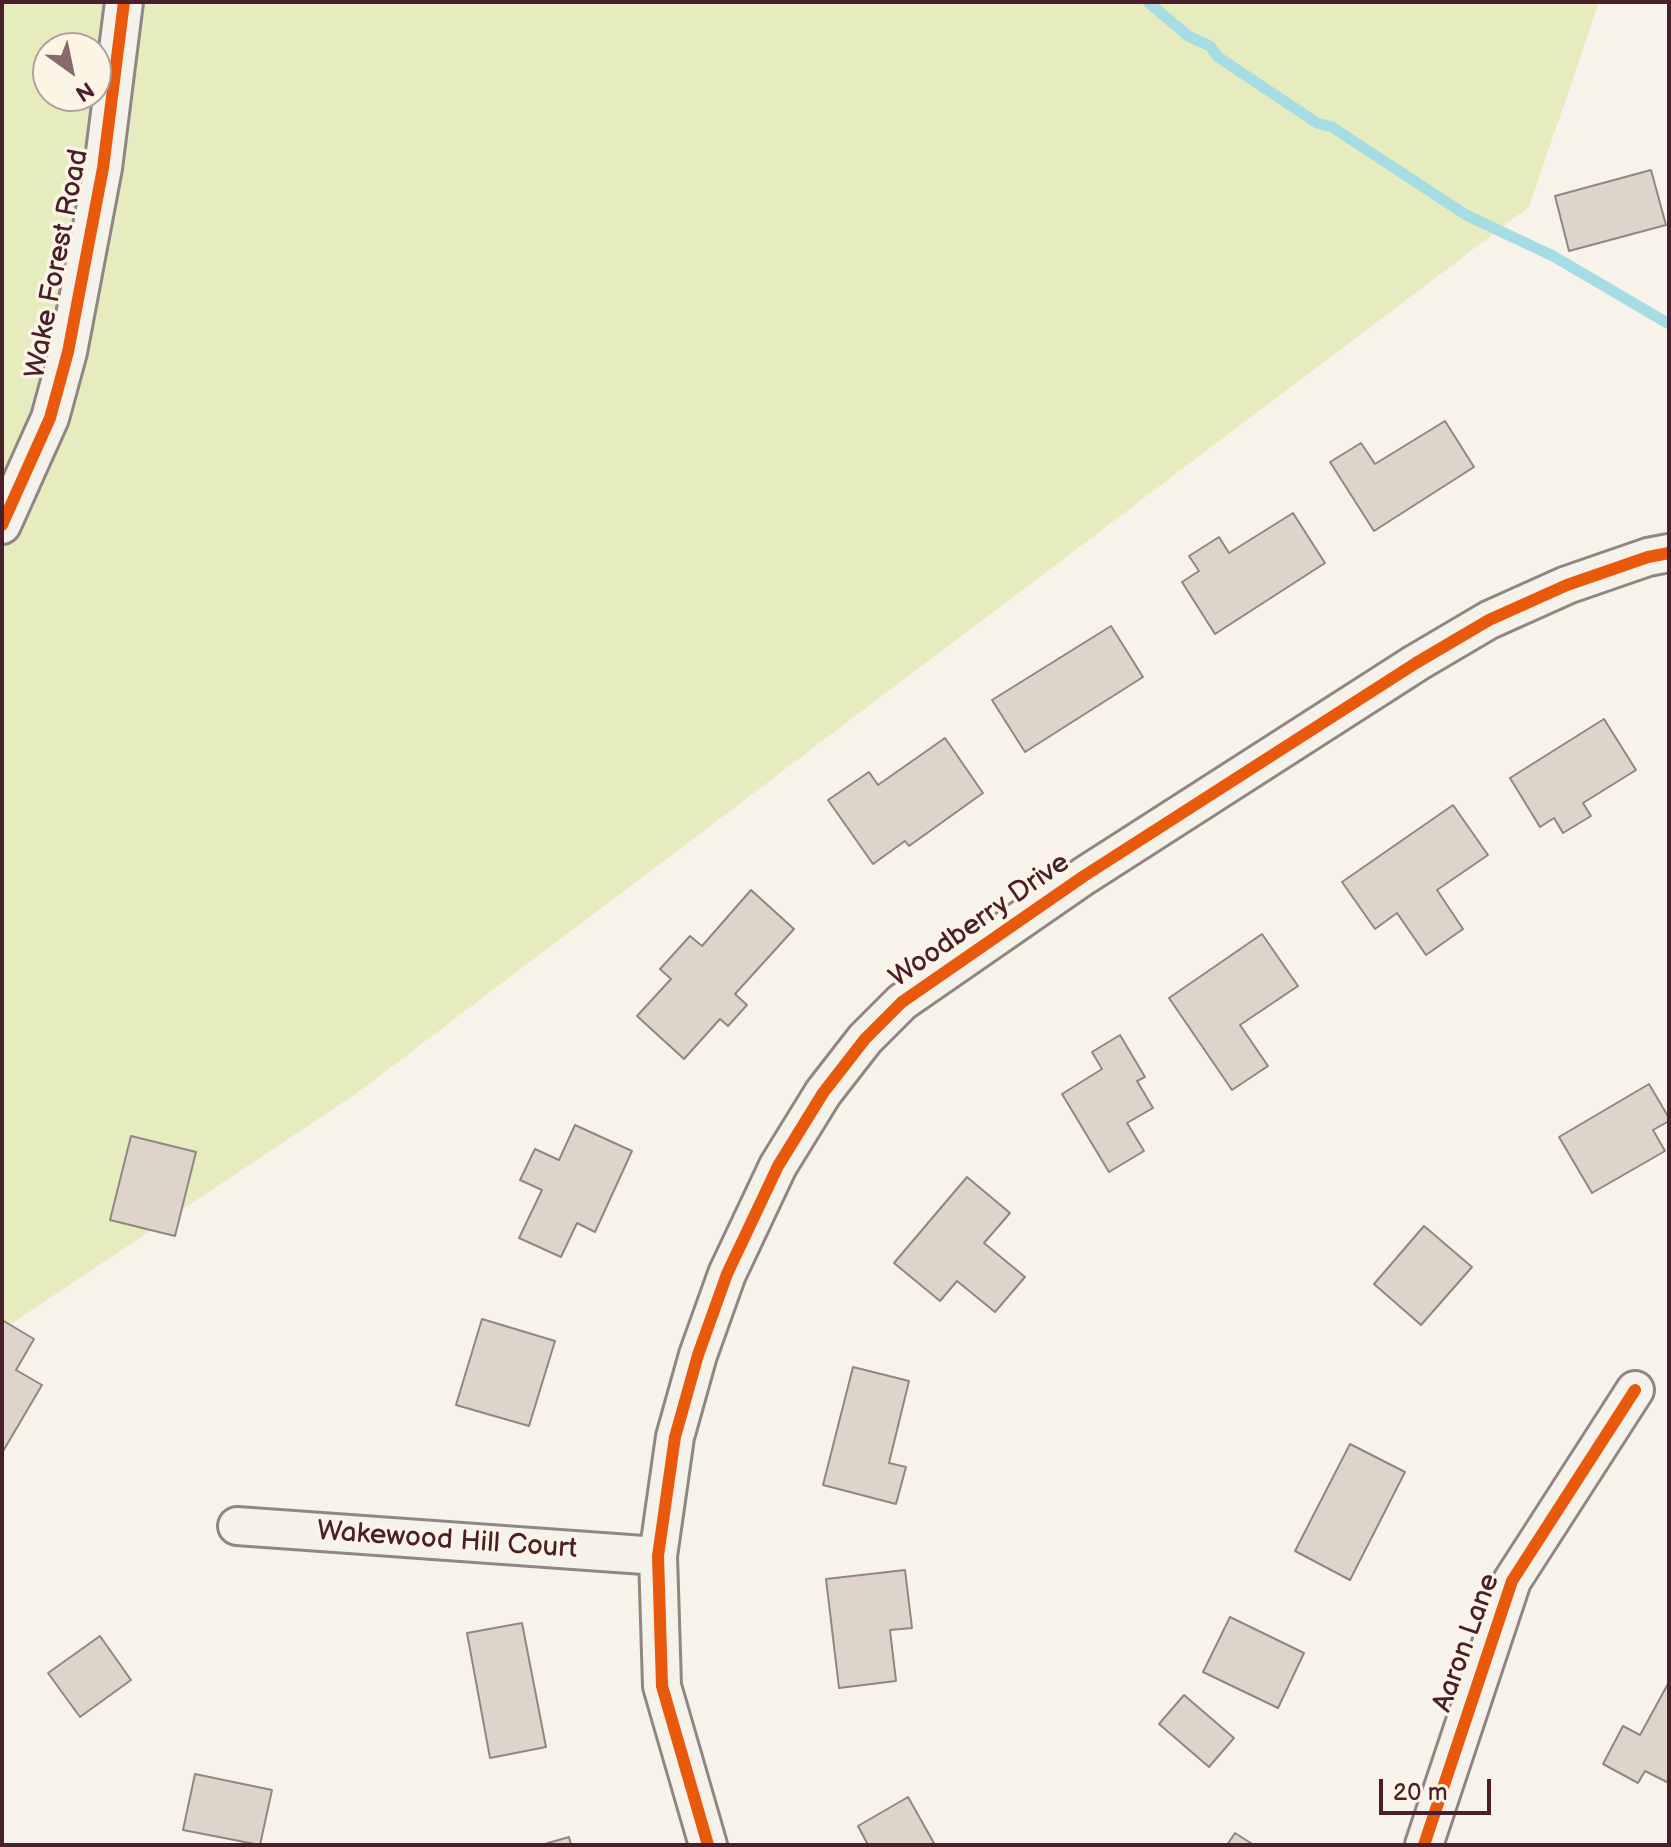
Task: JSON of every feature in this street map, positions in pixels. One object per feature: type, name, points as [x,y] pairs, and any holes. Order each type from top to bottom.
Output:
[{"type":"street","name":"Wake Forest Road","points":[[2,525],[50,418],[68,352],[103,168],[124,2]]},
{"type":"street","name":"Woodberry Drive","points":[[708,1845],[662,1686],[658,1556],[675,1437],[698,1355],[727,1274],[778,1166],[823,1093],[865,1039],[902,1002],[1084,876],[1416,663],[1489,620],[1567,585],[1648,557],[1669,553]]},
{"type":"street","name":"Aaron Lane","points":[[1424,1845],[1512,1581],[1635,1390]]},
{"type":"street","name":"Wakewood Hill Court","points":[[237,1526],[658,1556]]},
{"type":"green space","points":[[2,2],[1599,2],[1529,207],[354,1095],[2,1330]]},
{"type":"building","points":[[1651,170],[1666,225],[1569,251],[1555,196]]},
{"type":"building","points":[[1445,421],[1474,467],[1374,531],[1330,462],[1361,443],[1375,464]]},
{"type":"building","points":[[1293,513],[1325,563],[1215,634],[1182,582],[1199,571],[1189,556],[1219,537],[1229,553]]},
{"type":"building","points":[[1111,626],[1143,677],[1025,752],[992,700]]},
{"type":"building","points":[[1604,719],[1636,770],[1583,803],[1591,816],[1563,833],[1554,818],[1540,827],[1510,778]]},
{"type":"building","points":[[945,738],[983,793],[909,846],[905,841],[873,864],[828,800],[869,772],[878,785]]},
{"type":"building","points":[[1453,805],[1488,855],[1437,890],[1463,929],[1426,955],[1397,913],[1375,929],[1342,882]]},
{"type":"building","points":[[751,890],[794,929],[735,994],[747,1005],[728,1026],[720,1019],[684,1059],[637,1016],[671,979],[660,969],[690,936],[702,946]]},
{"type":"building","points":[[1262,934],[1298,986],[1240,1025],[1268,1066],[1232,1090],[1169,998]]},
{"type":"building","points":[[1120,1035],[1145,1077],[1137,1081],[1153,1108],[1127,1123],[1144,1151],[1109,1172],[1062,1094],[1102,1069],[1092,1052]]},
{"type":"building","points":[[1649,1084],[1669,1118],[1653,1130],[1665,1151],[1592,1193],[1559,1137]]},
{"type":"building","points":[[575,1125],[632,1151],[595,1232],[577,1223],[561,1257],[519,1238],[542,1190],[520,1180],[535,1149],[559,1160]]},
{"type":"building","points":[[131,1136],[196,1152],[175,1236],[110,1220]]},
{"type":"building","points":[[967,1177],[1010,1213],[984,1243],[1025,1277],[995,1312],[957,1281],[940,1301],[894,1263]]},
{"type":"building","points":[[1424,1226],[1472,1267],[1421,1325],[1374,1284]]},
{"type":"building","points":[[482,1319],[555,1341],[529,1426],[456,1405]]},
{"type":"building","points":[[2,1320],[34,1339],[16,1370],[42,1385],[2,1453]]},
{"type":"building","points":[[853,1367],[909,1381],[889,1463],[906,1467],[896,1504],[823,1485]]},
{"type":"building","points":[[1350,1444],[1405,1472],[1350,1580],[1295,1551]]},
{"type":"building","points":[[905,1570],[912,1628],[890,1630],[896,1681],[839,1688],[826,1579]]},
{"type":"building","points":[[1230,1617],[1304,1653],[1278,1708],[1203,1672]]},
{"type":"building","points":[[522,1623],[546,1747],[490,1758],[467,1633]]},
{"type":"building","points":[[100,1636],[131,1680],[80,1717],[48,1673]]},
{"type":"building","points":[[1669,1682],[1669,1783],[1645,1771],[1638,1783],[1603,1764],[1623,1726],[1640,1735]]},
{"type":"building","points":[[1184,1695],[1234,1738],[1209,1767],[1159,1724]]},
{"type":"building","points":[[195,1774],[272,1790],[260,1845],[183,1830]]},
{"type":"building","points":[[908,1797],[935,1845],[868,1845],[858,1826]]},
{"type":"building","points":[[1235,1833],[1254,1845],[1227,1845]]},
{"type":"building","points":[[569,1837],[571,1845],[541,1845]]},
{"type":"waterway","points":[[1148,2],[1188,36],[1210,46],[1218,57],[1317,123],[1332,127],[1466,215],[1553,256],[1669,324]]},
{"type":"cycle path","points":[[2,525],[50,418],[68,352],[103,168],[124,2]]},
{"type":"cycle path","points":[[708,1845],[662,1686],[658,1556],[675,1437],[698,1355],[727,1274],[778,1166],[823,1093],[865,1039],[902,1002],[1084,876],[1416,663],[1489,620],[1567,585],[1648,557],[1669,553]]},
{"type":"cycle path","points":[[1424,1845],[1512,1581],[1635,1390]]}]
